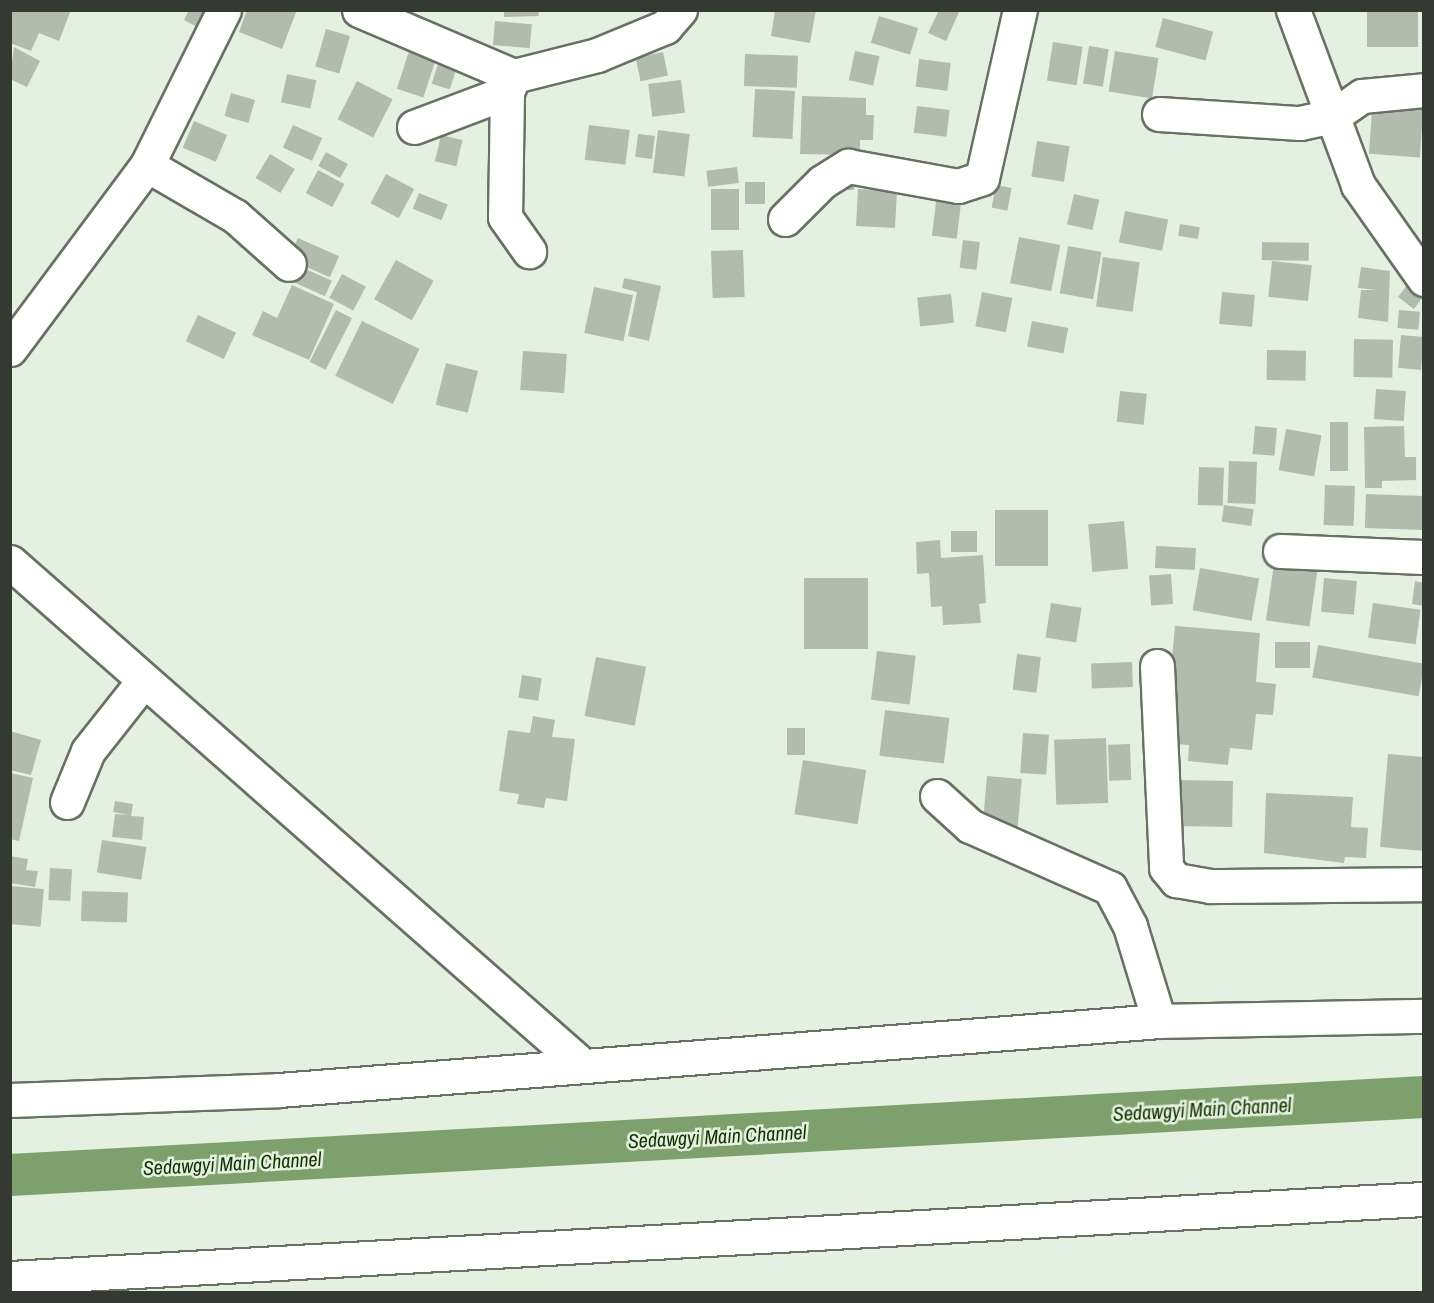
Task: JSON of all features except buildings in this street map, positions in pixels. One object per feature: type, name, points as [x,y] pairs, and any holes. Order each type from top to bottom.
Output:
[{"type":"street","points":[[10,349],[40,302],[147,165],[224,10]]},
{"type":"street","points":[[359,10],[511,84]]},
{"type":"street","points":[[414,127],[511,84],[597,55],[665,27],[680,10]]},
{"type":"street","points":[[785,219],[822,182],[848,166],[958,186],[982,178],[1020,10]]},
{"type":"street","points":[[1293,10],[1358,185],[1424,279]]},
{"type":"street","points":[[511,84],[505,217],[529,250]]},
{"type":"street","points":[[1159,114],[1300,123],[1333,116],[1362,96],[1424,90]]},
{"type":"street","points":[[147,165],[235,216],[289,264]]},
{"type":"street","points":[[1280,551],[1424,557]]},
{"type":"street","points":[[10,562],[581,1064]]},
{"type":"street","points":[[1157,666],[1166,868],[1176,880],[1210,886],[1424,884]]},
{"type":"street","points":[[67,802],[88,751],[144,680]]},
{"type":"street","points":[[937,796],[970,826],[1110,888],[1130,926],[1159,1021]]},
{"type":"street","points":[[10,1100],[279,1090],[581,1064],[1159,1021],[1424,1016]]},
{"type":"street","points":[[10,1278],[1424,1199]]},
{"type":"waterway","name":"Sedawgyi Main Channel","points":[[10,1175],[1424,1097]]}]
